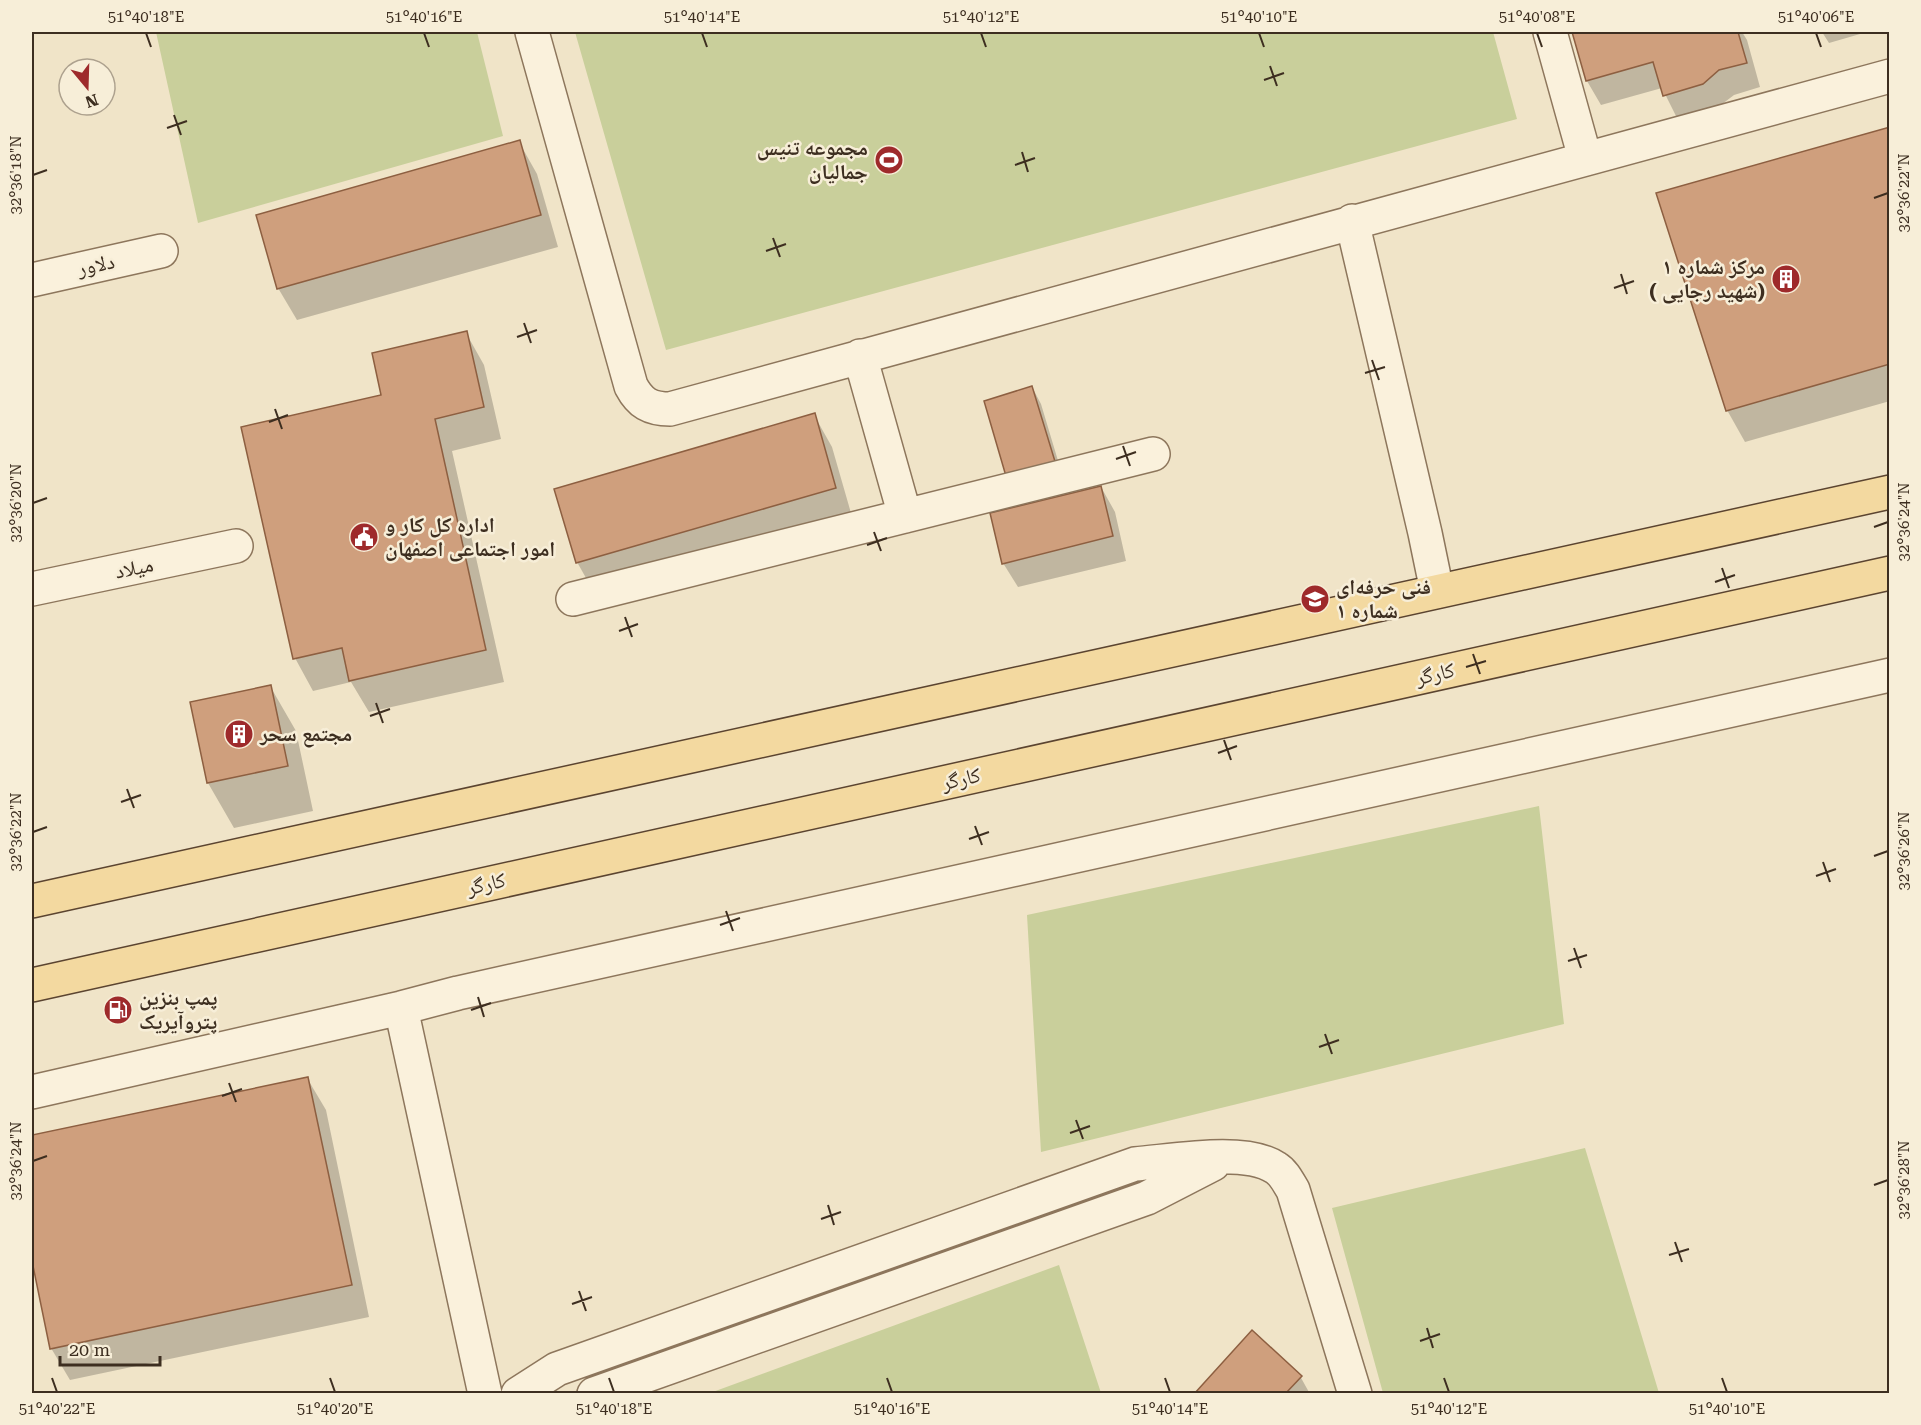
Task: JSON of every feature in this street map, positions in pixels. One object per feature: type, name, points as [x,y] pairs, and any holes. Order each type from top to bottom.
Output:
[{"type":"main road","points":[[32,901],[1890,492]]},
{"type":"main road","name":"کارگر","points":[[32,985],[1890,573]]},
{"type":"street","points":[[532,32],[631,386],[637,397],[646,405],[658,409],[670,409],[1890,76]]},
{"type":"street","points":[[1550,32],[1585,158]]},
{"type":"street","points":[[1352,221],[1437,591]]},
{"type":"street","name":"دلاور","points":[[32,280],[160,251]]},
{"type":"street","points":[[860,356],[905,516]]},
{"type":"street","points":[[573,599],[1153,454]]},
{"type":"street","name":"میلاد","points":[[32,589],[236,546]]},
{"type":"street","points":[[32,1092],[458,993],[1890,675]]},
{"type":"street","points":[[400,1008],[484,1394]]},
{"type":"street","points":[[518,1394],[557,1369],[1135,1164],[1228,1156],[1247,1158],[1276,1168],[1285,1176],[1293,1190],[1355,1394]]},
{"type":"street","points":[[594,1394],[1147,1198],[1228,1156]]},
{"type":"green space","points":[[156,32],[477,32],[503,136],[198,223]]},
{"type":"green space","points":[[575,32],[1493,32],[1517,119],[666,350]]},
{"type":"green space","points":[[1539,806],[1564,1024],[1041,1152],[1027,915]]},
{"type":"green space","points":[[1585,1148],[1659,1393],[1383,1393],[1332,1208]]},
{"type":"green space","points":[[1059,1265],[1101,1393],[710,1393]]},
{"type":"building","points":[[1572,32],[1738,32],[1747,63],[1719,70],[1703,84],[1663,96],[1653,62],[1586,81]]},
{"type":"building","name":"مرکز شماره ۱ ( شهید رجایی)","points":[[1890,127],[1890,364],[1726,411],[1656,193]]},
{"type":"building","points":[[520,140],[541,215],[277,289],[256,215]]},
{"type":"building","name":"اداره کل کار و امور اجتماعی اصفهان","points":[[467,331],[484,407],[435,419],[486,650],[349,681],[342,648],[293,659],[241,427],[381,395],[372,353]]},
{"type":"building","points":[[1032,386],[1057,468],[1008,483],[984,401]]},
{"type":"building","points":[[815,413],[836,488],[576,563],[554,489]]},
{"type":"building","points":[[1101,486],[1113,536],[1002,564],[990,513]]},
{"type":"building","name":"مجتمع سحر","points":[[271,685],[288,766],[207,783],[190,702]]},
{"type":"building","points":[[308,1077],[352,1285],[50,1349],[32,1261],[32,1135]]},
{"type":"building","points":[[1252,1330],[1302,1376],[1285,1394],[1194,1394]]},
{"type":"place","name":"مجموعه تنیس جمالیان","points":[[889,160]]},
{"type":"place","name":"مرکز شماره ۱ ( شهید رجایی)","points":[[1786,279]]},
{"type":"place","name":"اداره کل کار و امور اجتماعی اصفهان","points":[[364,537]]},
{"type":"place","name":"فنی حرفه‌ای شماره ۱","points":[[1315,599]]},
{"type":"place","name":"مجتمع سحر","points":[[239,734]]},
{"type":"place","name":"پمپ بنزین پتروآیریک","points":[[118,1010]]}]
